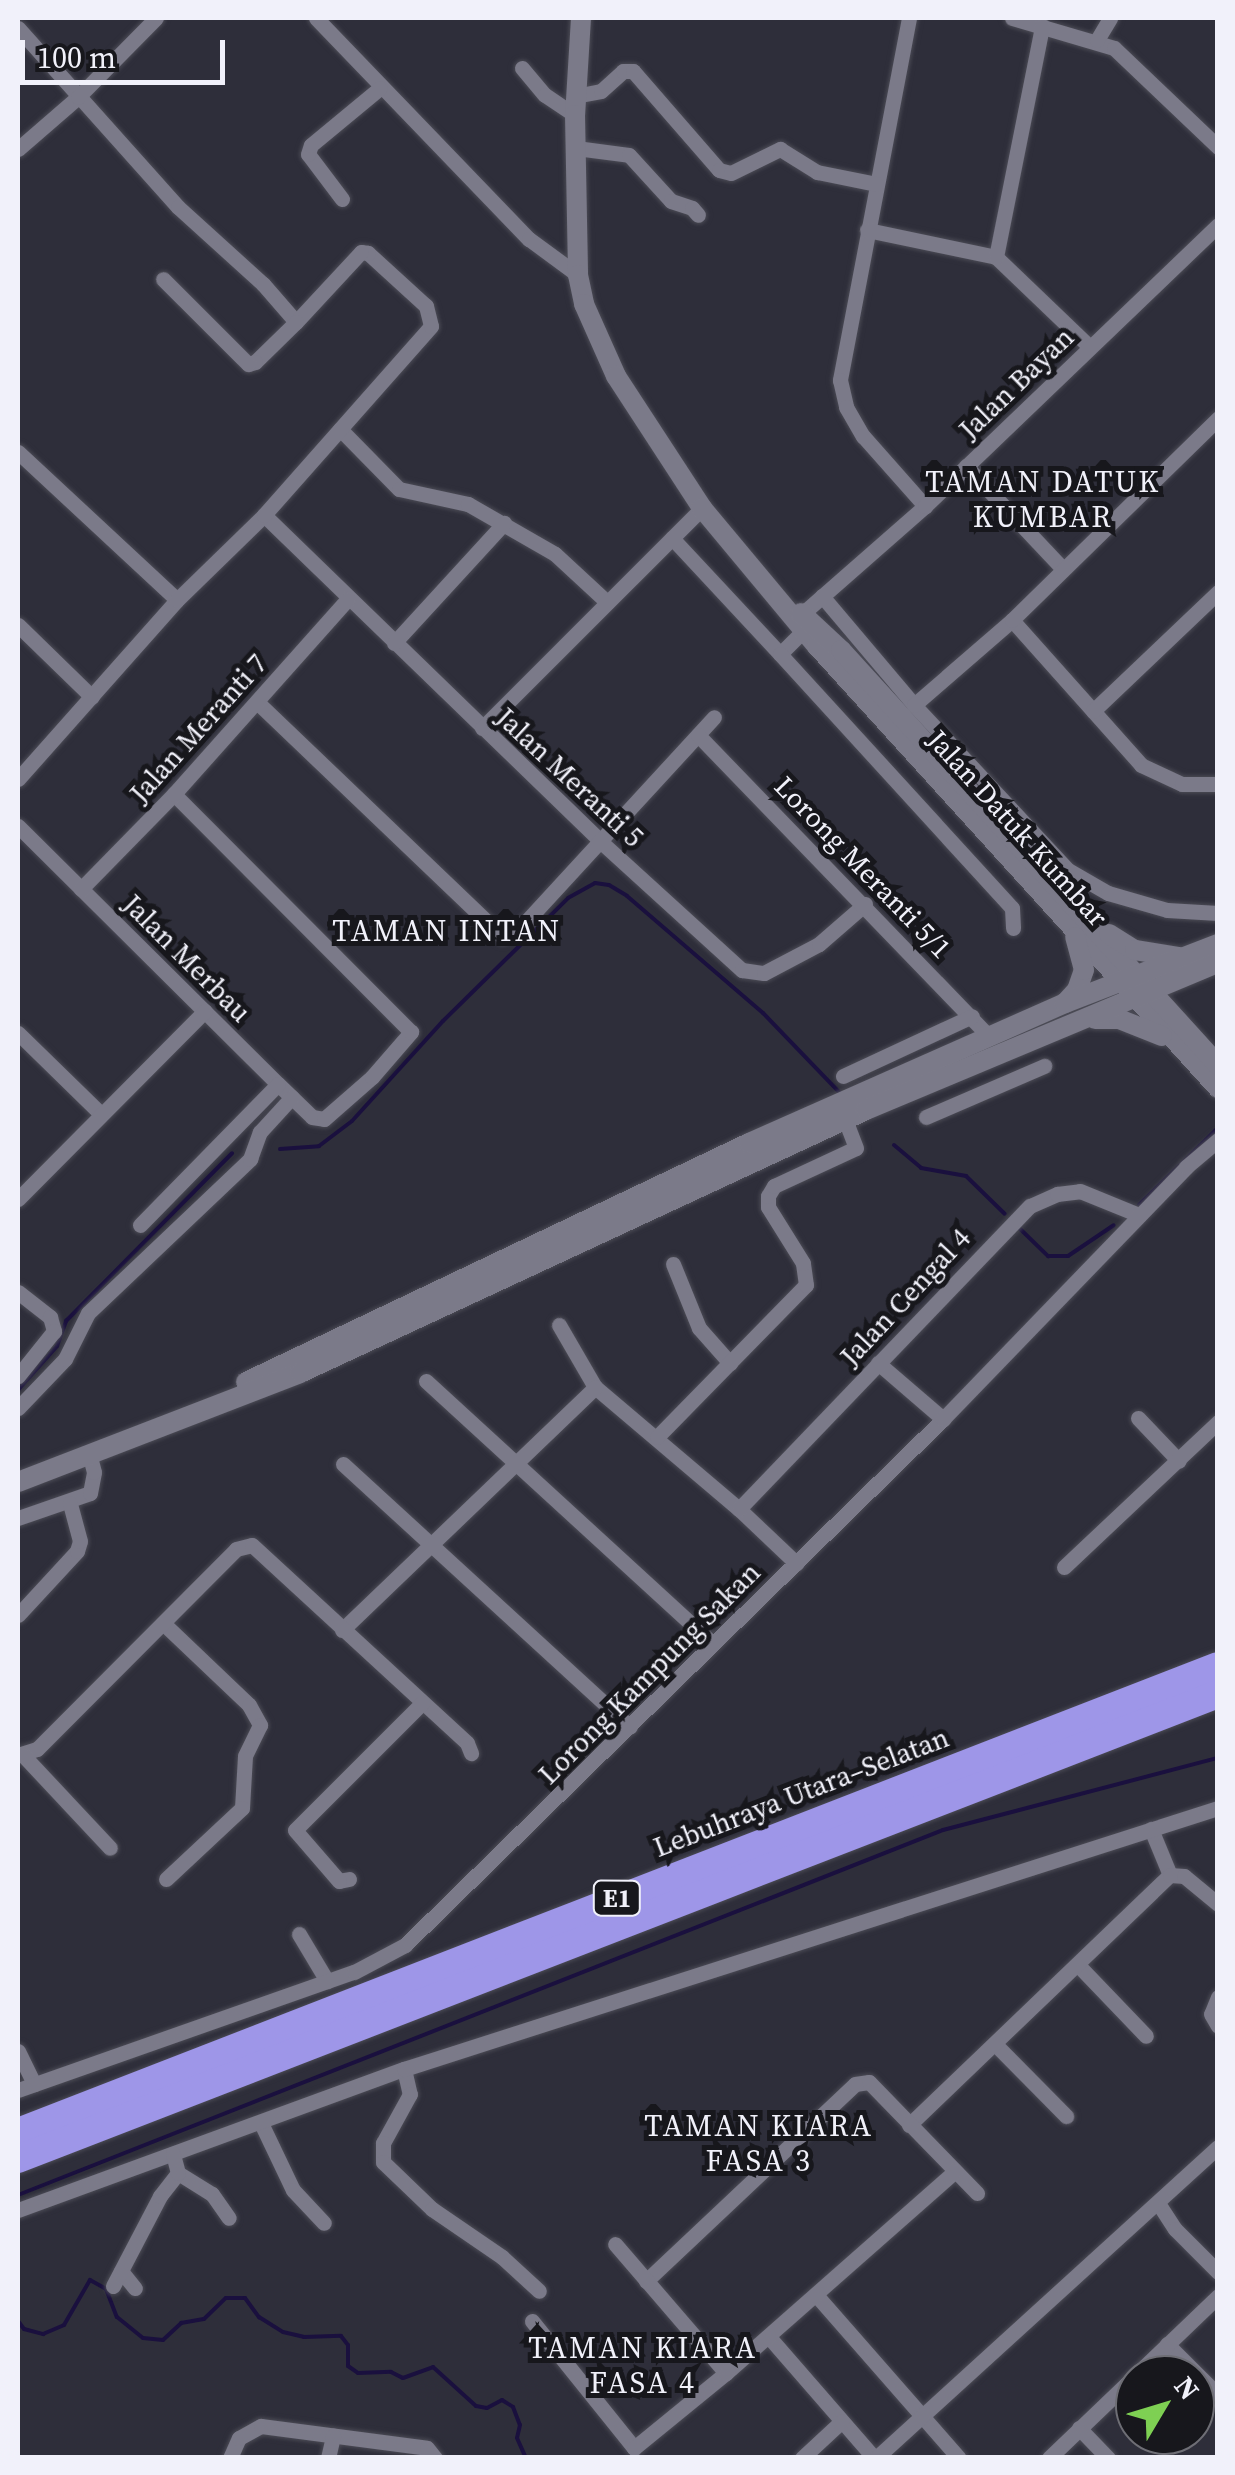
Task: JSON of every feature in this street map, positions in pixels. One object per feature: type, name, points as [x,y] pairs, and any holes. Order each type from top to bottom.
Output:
[{"type":"highway","name":"Lebuhraya Utara–Selatan","points":[[18,2132],[1218,1666]]},
{"type":"highway","name":"E1","points":[[18,2159],[1218,1694]]},
{"type":"main road","name":"Jalan Datuk Kumbar","points":[[581,18],[575,105],[578,275],[584,304],[616,376],[702,508],[867,700],[1073,918]]},
{"type":"main road","name":"Jalan Datuk Kumbar","points":[[803,622],[841,650],[1218,1088]]},
{"type":"main road","points":[[1073,918],[1135,950],[1190,965],[1218,963]]},
{"type":"main road","points":[[1065,1003],[1077,990],[1084,970],[1073,918]]},
{"type":"main road","points":[[179,1421],[226,1392],[518,1251],[1065,1003],[1135,987],[1190,965],[1218,944]]},
{"type":"main road","points":[[1182,1026],[1179,1000],[1190,965]]},
{"type":"main road","name":"Jalan Datuk Kumbar","points":[[1135,987],[1182,1026],[1218,1065]]},
{"type":"main road","points":[[18,1482],[300,1373],[845,1120],[1075,1024],[1135,987]]},
{"type":"main road","points":[[1075,1024],[1120,1018],[1141,1024],[1180,1048]]},
{"type":"street","points":[[18,149],[78,97],[156,18]]},
{"type":"street","points":[[316,18],[529,239],[578,275]]},
{"type":"street","points":[[909,18],[867,230],[842,392],[863,436],[925,506]]},
{"type":"street","points":[[1012,18],[1098,40],[1114,48],[1218,148]]},
{"type":"street","points":[[1098,40],[1110,18]]},
{"type":"street","points":[[996,257],[1042,26]]},
{"type":"street","points":[[18,28],[178,206],[264,284],[296,322]]},
{"type":"street","points":[[522,68],[545,94],[575,105],[601,91],[623,71],[633,71],[719,170],[731,173],[780,149],[817,172],[876,184]]},
{"type":"street","points":[[342,200],[308,154],[312,145],[380,88]]},
{"type":"street","points":[[576,148],[629,155],[671,201],[692,208],[698,215]]},
{"type":"street","name":"Jalan Bayan","points":[[780,654],[822,596],[925,506],[1218,225]]},
{"type":"street","points":[[867,230],[996,257],[1090,348]]},
{"type":"street","points":[[18,778],[177,600],[264,514],[431,326],[431,312],[364,252],[255,362],[248,364],[163,279]]},
{"type":"street","points":[[914,704],[1012,620],[1218,418]]},
{"type":"street","points":[[340,429],[399,490],[455,498],[504,523],[563,561],[606,602]]},
{"type":"street","points":[[18,452],[177,600]]},
{"type":"street","points":[[966,466],[1062,568]]},
{"type":"street","points":[[482,728],[702,508]]},
{"type":"street","name":"Jalan Meranti 5","points":[[264,514],[600,841],[750,974],[764,973],[819,944],[865,904]]},
{"type":"street","points":[[394,643],[504,523]]},
{"type":"street","points":[[672,538],[1012,908],[1013,928]]},
{"type":"street","points":[[1094,711],[1218,592]]},
{"type":"street","points":[[822,596],[914,704],[1068,870],[1108,892],[1167,910],[1218,912]]},
{"type":"street","name":"Jalan Meranti 7","points":[[81,888],[174,794],[348,599]]},
{"type":"street","points":[[1012,620],[1141,765],[1182,784],[1218,784]]},
{"type":"street","points":[[18,625],[92,697]]},
{"type":"street","points":[[842,722],[867,700]]},
{"type":"street","points":[[258,702],[496,934],[517,931],[714,718]]},
{"type":"street","name":"Lorong Meranti 5/1","points":[[698,735],[990,1037]]},
{"type":"street","name":"Jalan Merbau","points":[[18,826],[278,1084],[312,1116],[324,1119],[372,1077],[411,1032],[174,794]]},
{"type":"street","points":[[18,1199],[205,1012]]},
{"type":"street","points":[[843,1076],[972,1016]]},
{"type":"street","points":[[18,1033],[100,1113]]},
{"type":"street","points":[[926,1117],[1044,1066]]},
{"type":"street","points":[[945,1077],[956,1104]]},
{"type":"street","points":[[140,1225],[278,1084]]},
{"type":"street","points":[[18,1408],[65,1360],[88,1313],[250,1159],[258,1136],[292,1097]]},
{"type":"street","points":[[657,1438],[789,1306],[808,1278],[768,1207],[768,1196],[774,1186],[856,1148],[845,1120]]},
{"type":"street","name":"Lorong Kampung Sakan","points":[[26,2087],[391,1956],[422,1931],[943,1419],[1139,1215],[1218,1140]]},
{"type":"street","name":"Jalan Cengal 4","points":[[739,1508],[1030,1206],[1057,1194],[1080,1192],[1139,1215]]},
{"type":"street","points":[[673,1264],[699,1328],[730,1364]]},
{"type":"street","points":[[18,1292],[50,1317],[54,1331],[18,1376]]},
{"type":"street","points":[[559,1325],[595,1388],[739,1508],[796,1563]]},
{"type":"street","points":[[878,1362],[943,1419]]},
{"type":"street","points":[[426,1381],[713,1644]]},
{"type":"street","points":[[342,1630],[595,1388]]},
{"type":"street","points":[[1138,1418],[1178,1461]]},
{"type":"street","points":[[1064,1567],[1218,1422]]},
{"type":"street","points":[[18,1518],[90,1493],[94,1472],[90,1457]]},
{"type":"street","points":[[343,1464],[630,1727]]},
{"type":"street","points":[[18,1615],[77,1551],[80,1540],[70,1502]]},
{"type":"street","points":[[110,1848],[20,1755],[36,1749],[236,1549],[252,1545],[466,1743],[471,1754]]},
{"type":"street","points":[[164,1624],[249,1705],[260,1725],[245,1756],[242,1808],[166,1878]]},
{"type":"street","points":[[349,1878],[340,1881],[295,1830],[422,1703]]},
{"type":"street","points":[[18,2210],[404,2069],[1218,1808]]},
{"type":"street","points":[[1152,1830],[1170,1875]]},
{"type":"street","points":[[909,2125],[1170,1875],[1184,1876],[1218,1904]]},
{"type":"street","points":[[298,1934],[327,1981]]},
{"type":"street","points":[[1078,1965],[1146,2036]]},
{"type":"street","points":[[1218,1998],[1211,2014],[1218,2026]]},
{"type":"street","points":[[996,2045],[1066,2116]]},
{"type":"street","points":[[18,2051],[26,2087]]},
{"type":"street","points":[[404,2069],[410,2094],[383,2144],[383,2162],[432,2209],[502,2257],[539,2291]]},
{"type":"street","points":[[646,2281],[850,2087],[868,2082],[977,2193]]},
{"type":"street","points":[[261,2123],[292,2190],[324,2223]]},
{"type":"street","points":[[769,2337],[875,2458],[1218,2147]]},
{"type":"street","points":[[173,2154],[178,2173],[212,2194],[229,2218]]},
{"type":"street","points":[[532,2321],[634,2448],[817,2296],[955,2171]]},
{"type":"street","points":[[135,2288],[117,2278],[160,2196],[178,2173]]},
{"type":"street","points":[[1158,2204],[1175,2229],[1218,2272]]},
{"type":"street","points":[[615,2244],[726,2373]]},
{"type":"street","points":[[817,2296],[959,2458]]},
{"type":"street","points":[[1049,2458],[1218,2296]]},
{"type":"street","points":[[1167,2344],[1218,2395]]},
{"type":"street","points":[[802,2458],[842,2421]]},
{"type":"street","points":[[230,2458],[238,2438],[262,2426],[427,2448],[435,2458]]},
{"type":"street","points":[[1079,2428],[1108,2458]]},
{"type":"street","points":[[328,2458],[333,2436]]},
{"type":"waterway","points":[[280,1149],[319,1146],[352,1121],[443,1021],[568,898],[595,883],[609,885],[627,896],[763,1013],[842,1095]]},
{"type":"waterway","points":[[1139,1205],[1218,1128]]},
{"type":"waterway","points":[[894,1145],[921,1168],[966,1176],[1005,1214]]},
{"type":"waterway","points":[[18,1390],[57,1346],[66,1321],[232,1153]]},
{"type":"waterway","points":[[1016,1225],[1048,1256],[1068,1256],[1114,1225]]},
{"type":"waterway","points":[[18,2195],[943,1830],[1218,1758]]},
{"type":"waterway","points":[[18,2321],[24,2329],[43,2334],[64,2325],[90,2280],[106,2289],[117,2317],[143,2338],[163,2340],[181,2323],[204,2319],[226,2298],[245,2298],[259,2317],[283,2332],[304,2337],[341,2336],[348,2345],[348,2366],[358,2373],[391,2372],[403,2378],[433,2367],[476,2406],[487,2408],[502,2400],[513,2407],[520,2425],[517,2438],[526,2458]]},
{"type":"district","name":"TAMAN DATUK KUMBAR","points":[[1043,499]]},
{"type":"district","name":"TAMAN INTAN","points":[[447,931]]},
{"type":"district","name":"TAMAN KIARA FASA 3","points":[[759,2143]]},
{"type":"district","name":"TAMAN KIARA FASA 4","points":[[643,2365]]}]
